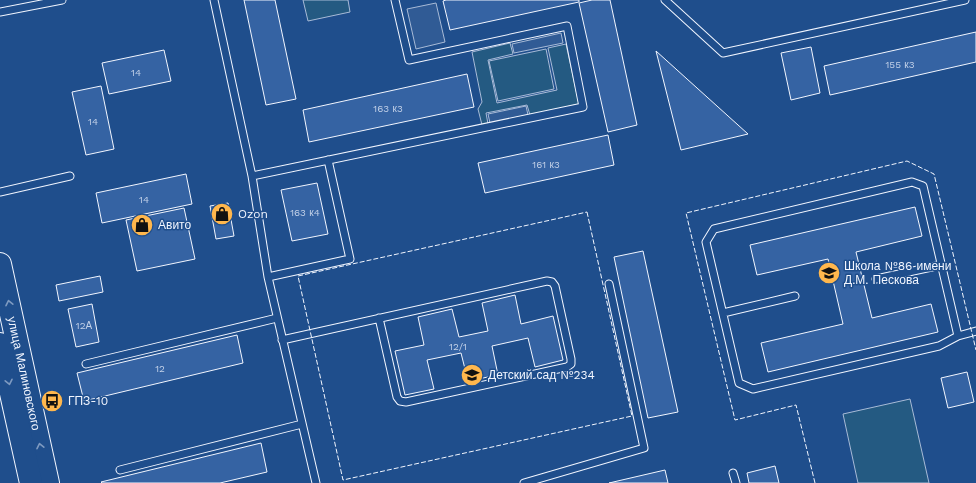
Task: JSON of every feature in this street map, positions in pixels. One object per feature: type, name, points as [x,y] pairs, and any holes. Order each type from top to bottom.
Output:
[{"type":"highway","name":"улица Малиновского","points":[[0,264],[48,483]]},
{"type":"highway","name":"улица Малиновского","points":[[0,344],[31,483]]},
{"type":"lane","points":[[0,12],[62,0]]},
{"type":"lane","points":[[214,0],[252,176],[268,277],[316,483]]},
{"type":"lane","points":[[252,176],[583,107],[567,26],[409,60],[395,0]]},
{"type":"lane","points":[[665,0],[723,53],[965,0]]},
{"type":"lane","points":[[268,277],[350,259],[328,160]]},
{"type":"lane","points":[[0,192],[70,176]]},
{"type":"lane","points":[[958,336],[923,186],[912,182],[714,229],[706,242],[739,383],[753,390],[939,346],[958,336],[976,331]]},
{"type":"lane","points":[[876,279],[941,265]]},
{"type":"lane","points":[[282,340],[379,318],[547,281],[552,282],[555,286],[571,364],[567,367],[406,402],[400,401],[397,397],[379,318]]},
{"type":"lane","points":[[524,483],[644,448],[609,284]]},
{"type":"lane","points":[[722,313],[795,296]]},
{"type":"lane","points":[[86,364],[277,318]]},
{"type":"lane","points":[[120,470],[302,424]]},
{"type":"lane","points":[[733,473],[736,483]]},
{"type":"shaded area","points":[[303,0],[348,0],[350,12],[308,21]]},
{"type":"shaded area","points":[[436,3],[445,42],[416,49],[407,9]]},
{"type":"shaded area","points":[[561,33],[563,43],[514,53],[512,44]]},
{"type":"shaded area","points":[[510,43],[513,54],[488,60],[497,103],[557,90],[548,48],[566,44],[579,104],[530,115],[527,105],[486,113],[488,124],[482,125],[478,109],[482,102],[472,52]]},
{"type":"shaded area","points":[[546,49],[554,89],[498,101],[489,61]]},
{"type":"shaded area","points":[[526,106],[528,115],[490,123],[488,114]]},
{"type":"shaded area","points":[[910,399],[929,483],[858,483],[843,414]]},
{"type":"building","points":[[244,0],[275,0],[296,99],[266,105]]},
{"type":"building","points":[[579,0],[579,2],[450,30],[443,1]]},
{"type":"building","points":[[592,0],[610,0],[637,125],[608,132],[579,3]]},
{"type":"building","points":[[976,32],[976,62],[830,95],[824,66]]},
{"type":"building","points":[[811,47],[820,93],[791,100],[781,53]]},
{"type":"building","points":[[164,50],[171,81],[109,94],[102,63]]},
{"type":"building","points":[[656,51],[748,134],[681,150]]},
{"type":"building","points":[[467,74],[474,107],[309,142],[303,110]]},
{"type":"building","points":[[101,86],[114,149],[86,155],[72,92]]},
{"type":"building","points":[[608,135],[614,165],[485,193],[478,163]]},
{"type":"building","points":[[186,174],[192,204],[102,223],[96,193]]},
{"type":"building","points":[[317,183],[328,234],[292,241],[281,190]]},
{"type":"building","points":[[228,203],[234,236],[216,239],[210,206]]},
{"type":"building","points":[[915,207],[922,236],[856,252],[872,318],[931,304],[938,332],[768,372],[761,343],[843,324],[828,259],[757,275],[750,245]]},
{"type":"building","points":[[184,208],[195,259],[137,271],[126,220]]},
{"type":"building","points":[[643,251],[678,412],[648,418],[614,257]]},
{"type":"building","points":[[100,276],[103,292],[59,301],[56,285]]},
{"type":"building","points":[[515,295],[521,324],[553,316],[563,360],[535,367],[528,338],[492,346],[498,375],[468,381],[461,353],[427,360],[434,389],[405,395],[395,351],[424,345],[418,317],[452,309],[459,337],[488,331],[482,303]]},
{"type":"building","points":[[92,304],[99,342],[76,347],[68,309]]},
{"type":"building","points":[[237,335],[243,363],[84,401],[77,373]]},
{"type":"building","points":[[967,372],[974,402],[948,408],[941,378]]},
{"type":"building","points":[[261,443],[267,472],[220,483],[101,482]]},
{"type":"building","points":[[775,466],[779,483],[749,483],[747,473]]},
{"type":"building","points":[[665,470],[668,483],[609,483]]},
{"type":"fence","points":[[815,483],[796,405],[735,420],[686,213],[907,161],[934,174],[976,350]]},
{"type":"fence","points":[[587,212],[632,416],[343,480],[298,276],[587,212]]},
{"type":"place","name":"Ozon","points":[[222,214]]},
{"type":"place","name":"Авито","points":[[142,225]]},
{"type":"place","name":"Школа №86 имени Д.М. Пескова","points":[[829,273]]},
{"type":"place","name":"Детский сад №234","points":[[472,375]]},
{"type":"place","name":"ГПЗ-10","points":[[52,401]]}]
